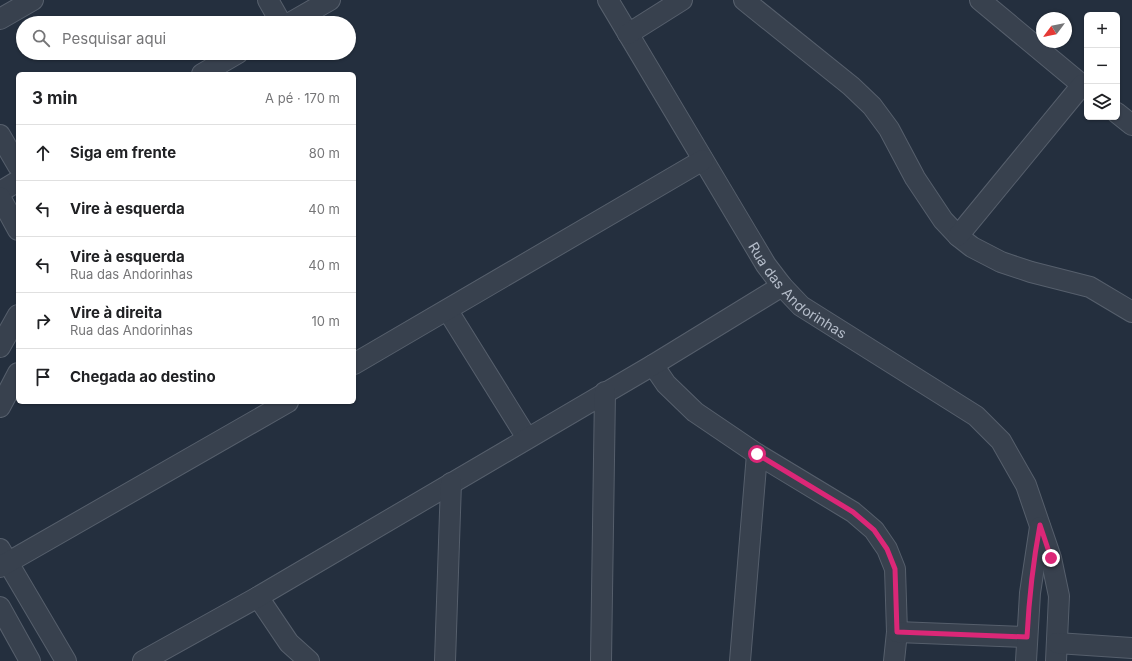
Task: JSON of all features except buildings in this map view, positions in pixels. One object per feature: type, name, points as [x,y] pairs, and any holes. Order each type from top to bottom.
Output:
[{"type":"street","points":[[0,20],[33,0]]},
{"type":"street","points":[[268,0],[277,16]]},
{"type":"street","points":[[302,16],[330,0]]},
{"type":"street","points":[[628,34],[682,0]]},
{"type":"street","points":[[744,0],[851,86],[872,106],[889,130],[915,178],[943,220],[958,236],[972,247],[1001,262],[1031,272],[1090,287],[1132,312]]},
{"type":"street","points":[[980,0],[1084,86]]},
{"type":"street","name":"Rua das Andorinhas","points":[[613,2],[628,34],[766,264],[782,286],[801,306],[976,416],[1001,441],[1026,485],[1051,558],[1059,596],[1057,652]]},
{"type":"street","points":[[205,72],[226,60]]},
{"type":"street","points":[[958,236],[1084,88]]},
{"type":"street","points":[[1120,115],[1132,125]]},
{"type":"street","points":[[0,135],[16,163]]},
{"type":"street","points":[[356,363],[448,311],[703,160]]},
{"type":"street","points":[[0,192],[16,182]]},
{"type":"street","points":[[0,197],[16,226]]},
{"type":"street","points":[[143,661],[258,597],[652,365],[782,286]]},
{"type":"street","points":[[448,311],[526,438]]},
{"type":"street","points":[[0,347],[16,319]]},
{"type":"street","points":[[652,365],[666,384],[695,412],[757,454],[853,512],[874,530],[887,549],[895,569],[897,632],[894,661]]},
{"type":"street","points":[[0,407],[16,377]]},
{"type":"street","points":[[601,661],[605,392]]},
{"type":"street","points":[[66,661],[2,559],[284,404]]},
{"type":"street","points":[[740,661],[757,454]]},
{"type":"street","points":[[445,661],[451,483]]},
{"type":"street","name":"Rua das Andorinhas","points":[[1026,661],[1030,586],[1040,525]]},
{"type":"street","points":[[258,597],[289,643],[309,661]]},
{"type":"street","points":[[0,607],[30,661]]},
{"type":"street","points":[[897,632],[1027,637]]},
{"type":"street","points":[[1057,652],[1132,648]]},
{"type":"route","points":[[757,454],[853,512],[874,530],[887,549],[895,569],[897,632],[1027,637],[1034,557],[1040,525],[1051,558]]}]
